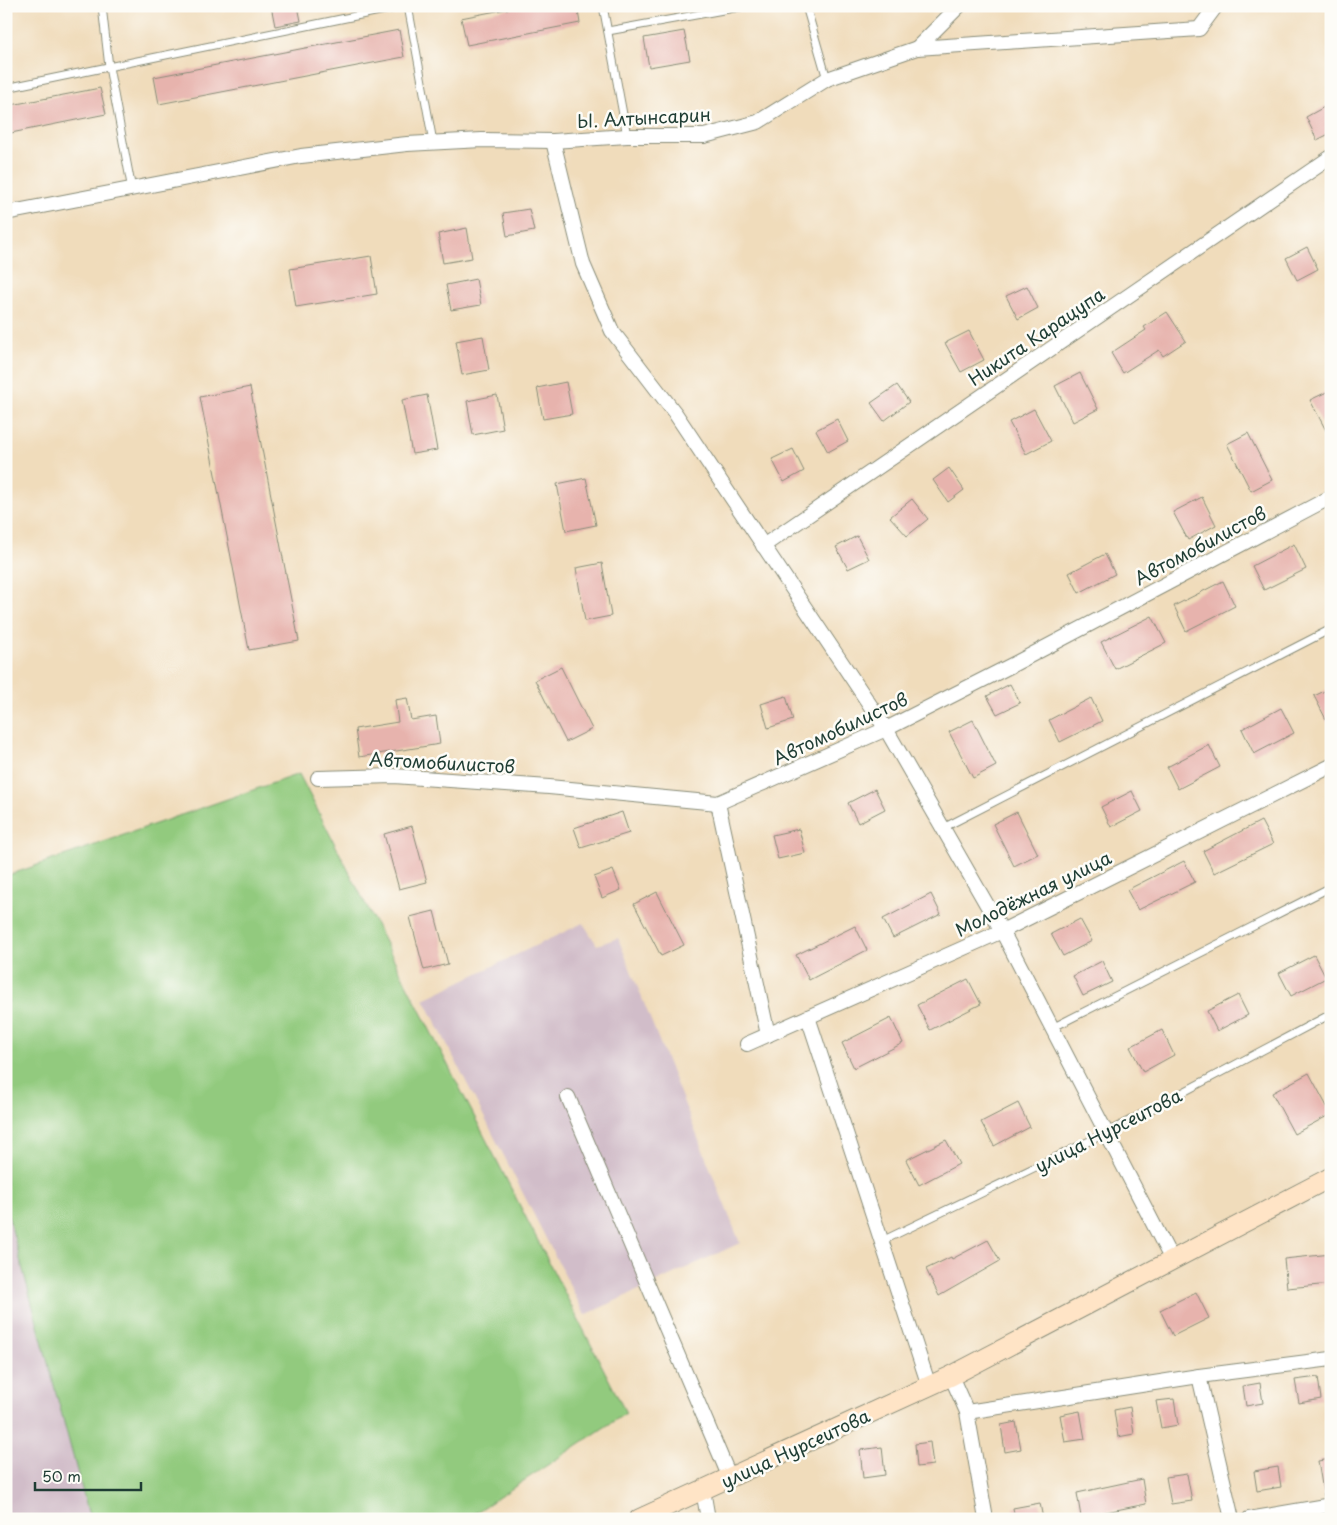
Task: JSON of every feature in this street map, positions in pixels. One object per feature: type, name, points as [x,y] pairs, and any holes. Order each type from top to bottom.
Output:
[{"type":"main road","name":"улица Нурсеитова","points":[[639,1519],[951,1376],[1331,1177]]},
{"type":"street","points":[[917,48],[959,6]]},
{"type":"street","name":"Ы. Алтынсарин","points":[[6,213],[301,156],[433,142],[553,141],[627,136],[704,136],[758,122],[827,79],[917,48],[1199,29],[1216,6]]},
{"type":"street","points":[[553,141],[583,264],[612,331],[675,413],[886,729],[1002,931],[1172,1260]]},
{"type":"street","name":"Никита Карацупа","points":[[763,546],[1331,157]]},
{"type":"street","name":"Автомобилистов","points":[[318,778],[403,777],[549,787],[718,803],[886,729],[1025,659],[1331,497]]},
{"type":"street","name":"Молодёжная улица","points":[[747,1044],[1002,931],[1331,766]]},
{"type":"street","points":[[718,803],[768,1035]]},
{"type":"street","points":[[808,1017],[930,1386]]},
{"type":"street","points":[[568,1097],[730,1478]]},
{"type":"street","points":[[967,1412],[1199,1376],[1331,1359]]},
{"type":"street","points":[[951,1376],[967,1412],[986,1519]]},
{"type":"street","points":[[1199,1376],[1232,1519]]},
{"type":"street","points":[[703,1490],[708,1519]]},
{"type":"street","points":[[1249,1519],[1331,1505]]},
{"type":"lane","points":[[102,6],[109,67],[132,190]]},
{"type":"lane","points":[[6,88],[404,6]]},
{"type":"lane","points":[[408,6],[433,142]]},
{"type":"lane","points":[[603,6],[627,136]]},
{"type":"lane","points":[[608,32],[745,6]]},
{"type":"lane","points":[[806,6],[827,79]]},
{"type":"lane","points":[[942,828],[1331,629]]},
{"type":"lane","points":[[1052,1028],[1331,887]]},
{"type":"lane","name":"улица Нурсеитова","points":[[882,1241],[1106,1133],[1331,1014]]},
{"type":"shaded area","points":[[583,923],[597,945],[618,938],[740,1243],[585,1315],[424,999]]},
{"type":"shaded area","points":[[6,1207],[90,1519],[6,1519]]},
{"type":"green space","points":[[299,774],[626,1413],[466,1519],[90,1519],[6,1207],[6,1003],[9,1002],[6,997],[6,876]]},
{"type":"building","points":[[271,6],[298,6],[301,21],[275,26]]},
{"type":"building","points":[[522,6],[577,6],[580,23],[467,45],[461,18]]},
{"type":"building","points":[[399,30],[404,57],[159,104],[154,77]]},
{"type":"building","points":[[684,31],[690,60],[649,67],[644,38]]},
{"type":"building","points":[[100,88],[106,114],[6,134],[6,106]]},
{"type":"building","points":[[1326,106],[1331,115],[1331,133],[1317,140],[1306,117]]},
{"type":"building","points":[[529,209],[534,231],[507,236],[503,213]]},
{"type":"building","points":[[467,228],[472,258],[443,263],[438,234]]},
{"type":"building","points":[[1307,247],[1318,269],[1297,280],[1286,258]]},
{"type":"building","points":[[371,256],[377,294],[296,307],[290,269]]},
{"type":"building","points":[[476,279],[481,305],[451,310],[446,285]]},
{"type":"building","points":[[1027,286],[1038,308],[1018,319],[1006,296]]},
{"type":"building","points":[[1167,312],[1186,341],[1163,356],[1159,350],[1123,373],[1111,353],[1146,330],[1144,327]]},
{"type":"building","points":[[969,331],[984,360],[961,372],[945,343]]},
{"type":"building","points":[[483,336],[489,370],[462,375],[456,341]]},
{"type":"building","points":[[1080,373],[1098,409],[1073,422],[1055,386]]},
{"type":"building","points":[[566,382],[572,414],[543,419],[537,388]]},
{"type":"building","points":[[897,385],[909,402],[884,421],[871,403]]},
{"type":"building","points":[[250,387],[299,641],[249,650],[200,397]]},
{"type":"building","points":[[1331,390],[1331,440],[1310,400]]},
{"type":"building","points":[[427,395],[437,450],[412,454],[402,400]]},
{"type":"building","points":[[497,395],[503,429],[473,435],[467,401]]},
{"type":"building","points":[[1034,409],[1051,441],[1026,454],[1009,422]]},
{"type":"building","points":[[837,419],[848,441],[828,452],[816,430]]},
{"type":"building","points":[[1248,433],[1272,480],[1251,491],[1227,444]]},
{"type":"building","points":[[793,449],[804,471],[784,482],[772,459]]},
{"type":"building","points":[[949,468],[964,490],[948,502],[933,480]]},
{"type":"building","points":[[586,478],[596,525],[566,531],[557,484]]},
{"type":"building","points":[[1202,497],[1216,525],[1188,540],[1173,512]]},
{"type":"building","points":[[912,499],[928,519],[907,536],[890,517]]},
{"type":"building","points":[[857,536],[869,559],[848,569],[836,547]]},
{"type":"building","points":[[1294,544],[1306,569],[1264,590],[1252,566]]},
{"type":"building","points":[[1105,554],[1115,574],[1079,593],[1069,573]]},
{"type":"building","points":[[602,563],[611,616],[585,621],[576,568]]},
{"type":"building","points":[[1223,581],[1235,606],[1186,631],[1174,606]]},
{"type":"building","points":[[1152,616],[1166,643],[1115,669],[1101,642]]},
{"type":"building","points":[[561,667],[592,729],[566,742],[535,680]]},
{"type":"building","points":[[1010,684],[1020,703],[997,714],[987,696]]},
{"type":"building","points":[[1331,688],[1331,729],[1314,696]]},
{"type":"building","points":[[786,696],[793,720],[768,728],[761,704]]},
{"type":"building","points":[[407,698],[411,720],[436,716],[440,744],[359,757],[355,729],[398,722],[395,700]]},
{"type":"building","points":[[1091,698],[1102,721],[1060,742],[1049,720]]},
{"type":"building","points":[[1281,708],[1294,733],[1254,754],[1242,729]]},
{"type":"building","points":[[973,720],[996,766],[973,778],[949,732]]},
{"type":"building","points":[[1209,745],[1220,767],[1178,789],[1167,767]]},
{"type":"building","points":[[875,789],[885,809],[858,823],[848,803]]},
{"type":"building","points":[[1132,791],[1142,811],[1111,827],[1101,807]]},
{"type":"building","points":[[622,812],[629,833],[581,848],[574,828]]},
{"type":"building","points":[[1017,812],[1038,854],[1014,866],[993,824]]},
{"type":"building","points":[[1261,821],[1273,844],[1214,873],[1203,851]]},
{"type":"building","points":[[412,826],[427,882],[399,889],[384,834]]},
{"type":"building","points":[[799,829],[805,853],[778,859],[772,835]]},
{"type":"building","points":[[1184,861],[1195,882],[1138,910],[1127,890]]},
{"type":"building","points":[[613,870],[621,890],[602,898],[594,877]]},
{"type":"building","points":[[657,892],[684,945],[661,956],[634,904]]},
{"type":"building","points":[[931,894],[941,914],[893,938],[883,919]]},
{"type":"building","points":[[434,911],[448,964],[424,970],[410,917]]},
{"type":"building","points":[[1080,919],[1092,941],[1063,956],[1051,934]]},
{"type":"building","points":[[855,926],[867,950],[809,980],[796,955]]},
{"type":"building","points":[[1314,955],[1326,978],[1291,996],[1279,973]]},
{"type":"building","points":[[1102,961],[1112,982],[1083,996],[1073,976]]},
{"type":"building","points":[[968,979],[981,1004],[930,1030],[917,1005]]},
{"type":"building","points":[[1238,995],[1248,1015],[1217,1031],[1207,1011]]},
{"type":"building","points":[[891,1018],[903,1043],[854,1068],[842,1043]]},
{"type":"building","points":[[1162,1030],[1174,1055],[1143,1072],[1130,1047]]},
{"type":"building","points":[[1309,1073],[1331,1114],[1294,1134],[1272,1093]]},
{"type":"building","points":[[1018,1103],[1030,1127],[994,1146],[981,1122]]},
{"type":"building","points":[[946,1140],[959,1164],[919,1185],[906,1160]]},
{"type":"building","points":[[988,1240],[1000,1261],[939,1296],[926,1269],[951,1257],[952,1259]]},
{"type":"building","points":[[1331,1254],[1331,1284],[1287,1288],[1284,1259]]},
{"type":"building","points":[[1196,1292],[1209,1318],[1173,1336],[1160,1310]]},
{"type":"building","points":[[1318,1377],[1321,1399],[1299,1403],[1295,1380]]},
{"type":"building","points":[[1260,1383],[1263,1403],[1246,1406],[1243,1386]]},
{"type":"building","points":[[1174,1399],[1178,1425],[1161,1428],[1156,1401]]},
{"type":"building","points":[[1130,1407],[1134,1434],[1118,1437],[1114,1410]]},
{"type":"building","points":[[1080,1411],[1085,1439],[1065,1442],[1060,1415]]},
{"type":"building","points":[[1016,1422],[1021,1449],[1005,1452],[1001,1425]]},
{"type":"building","points":[[930,1442],[933,1465],[917,1467],[915,1444]]},
{"type":"building","points":[[882,1447],[885,1475],[863,1478],[860,1450]]},
{"type":"building","points":[[1331,1459],[1331,1496],[1324,1497],[1318,1461]]},
{"type":"building","points":[[1278,1467],[1281,1487],[1257,1491],[1254,1471]]},
{"type":"building","points":[[1187,1474],[1192,1501],[1171,1504],[1166,1477]]},
{"type":"building","points":[[1142,1479],[1146,1504],[1081,1517],[1077,1493]]},
{"type":"building","points":[[1040,1503],[1043,1519],[1015,1519],[1013,1508]]}]
